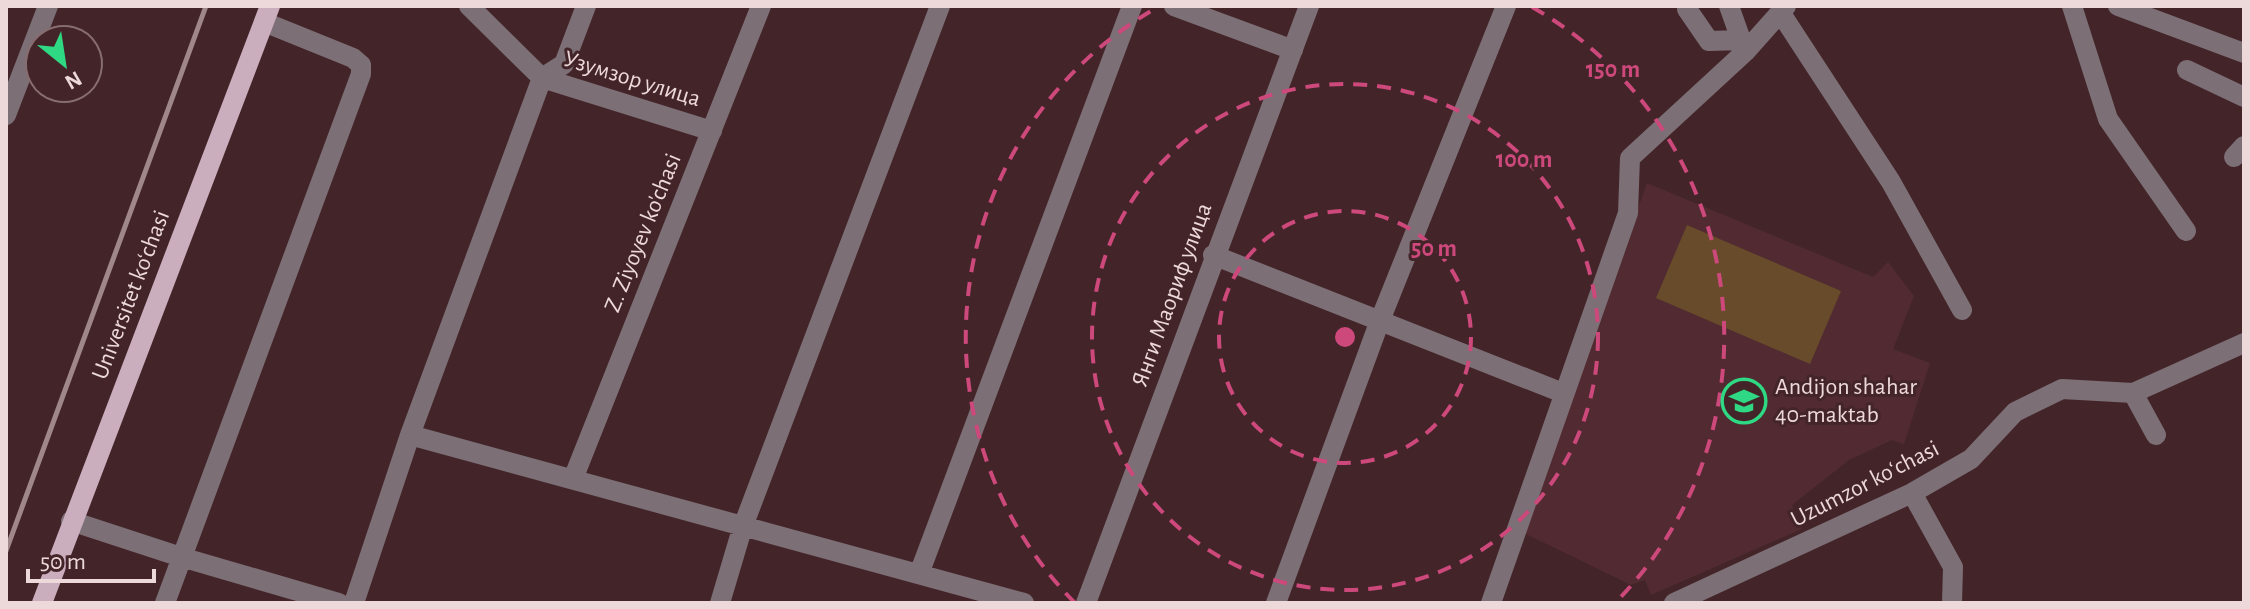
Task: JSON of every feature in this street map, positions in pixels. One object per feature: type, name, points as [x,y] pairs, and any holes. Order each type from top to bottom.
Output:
[{"type":"main road","name":"Universitet kо‘chasi","points":[[42,603],[267,14]]},
{"type":"street","points":[[6,115],[48,6]]},
{"type":"street","name":"Узумзор улица","points":[[469,6],[542,78],[712,131]]},
{"type":"street","points":[[354,603],[410,435],[542,78],[564,64],[586,6]]},
{"type":"street","name":"Z. Ziyoyev ko'chasi","points":[[573,479],[761,6]]},
{"type":"street","points":[[720,603],[742,529],[940,6]]},
{"type":"street","points":[[919,574],[1132,6]]},
{"type":"street","points":[[1174,6],[1293,50]]},
{"type":"street","name":"Янги Маориф улица","points":[[1086,603],[1213,255],[1309,6]]},
{"type":"street","points":[[1276,603],[1379,323],[1506,6]]},
{"type":"street","points":[[1729,6],[1743,46]]},
{"type":"street","points":[[2072,6],[2108,119],[2186,231]]},
{"type":"street","points":[[2118,6],[2244,53]]},
{"type":"street","points":[[1687,9],[1709,41],[1743,46]]},
{"type":"street","points":[[1491,603],[1628,213],[1630,158],[1783,9],[1891,182],[1962,310]]},
{"type":"street","points":[[165,603],[361,74],[361,65],[353,58],[267,14]]},
{"type":"street","points":[[2187,70],[2244,97]]},
{"type":"street","points":[[1213,255],[1563,393]]},
{"type":"street","name":"Uzumzor koʻchasi","points":[[1683,602],[1912,493],[1971,459],[2015,412],[2062,389],[2133,393],[2244,343]]},
{"type":"street","points":[[2133,393],[2156,435]]},
{"type":"street","points":[[410,435],[742,529],[1024,603]]},
{"type":"street","points":[[1912,493],[1953,567],[1952,603]]},
{"type":"street","points":[[71,521],[339,603]]},
{"type":"shaded area","name":"Andijon shahar 40-maktab","points":[[1647,183],[1873,277],[1888,262],[1914,296],[1893,349],[1930,363],[1904,444],[1892,440],[1849,460],[1792,505],[1802,529],[1651,595],[1645,580],[1631,585],[1524,533]]},
{"type":"shaded area","points":[[1687,225],[1841,291],[1810,364],[1656,298]]},
{"type":"railway","points":[[6,551],[206,6]]},
{"type":"place","name":"Andijon shahar 40-maktab","points":[[1744,401]]}]
